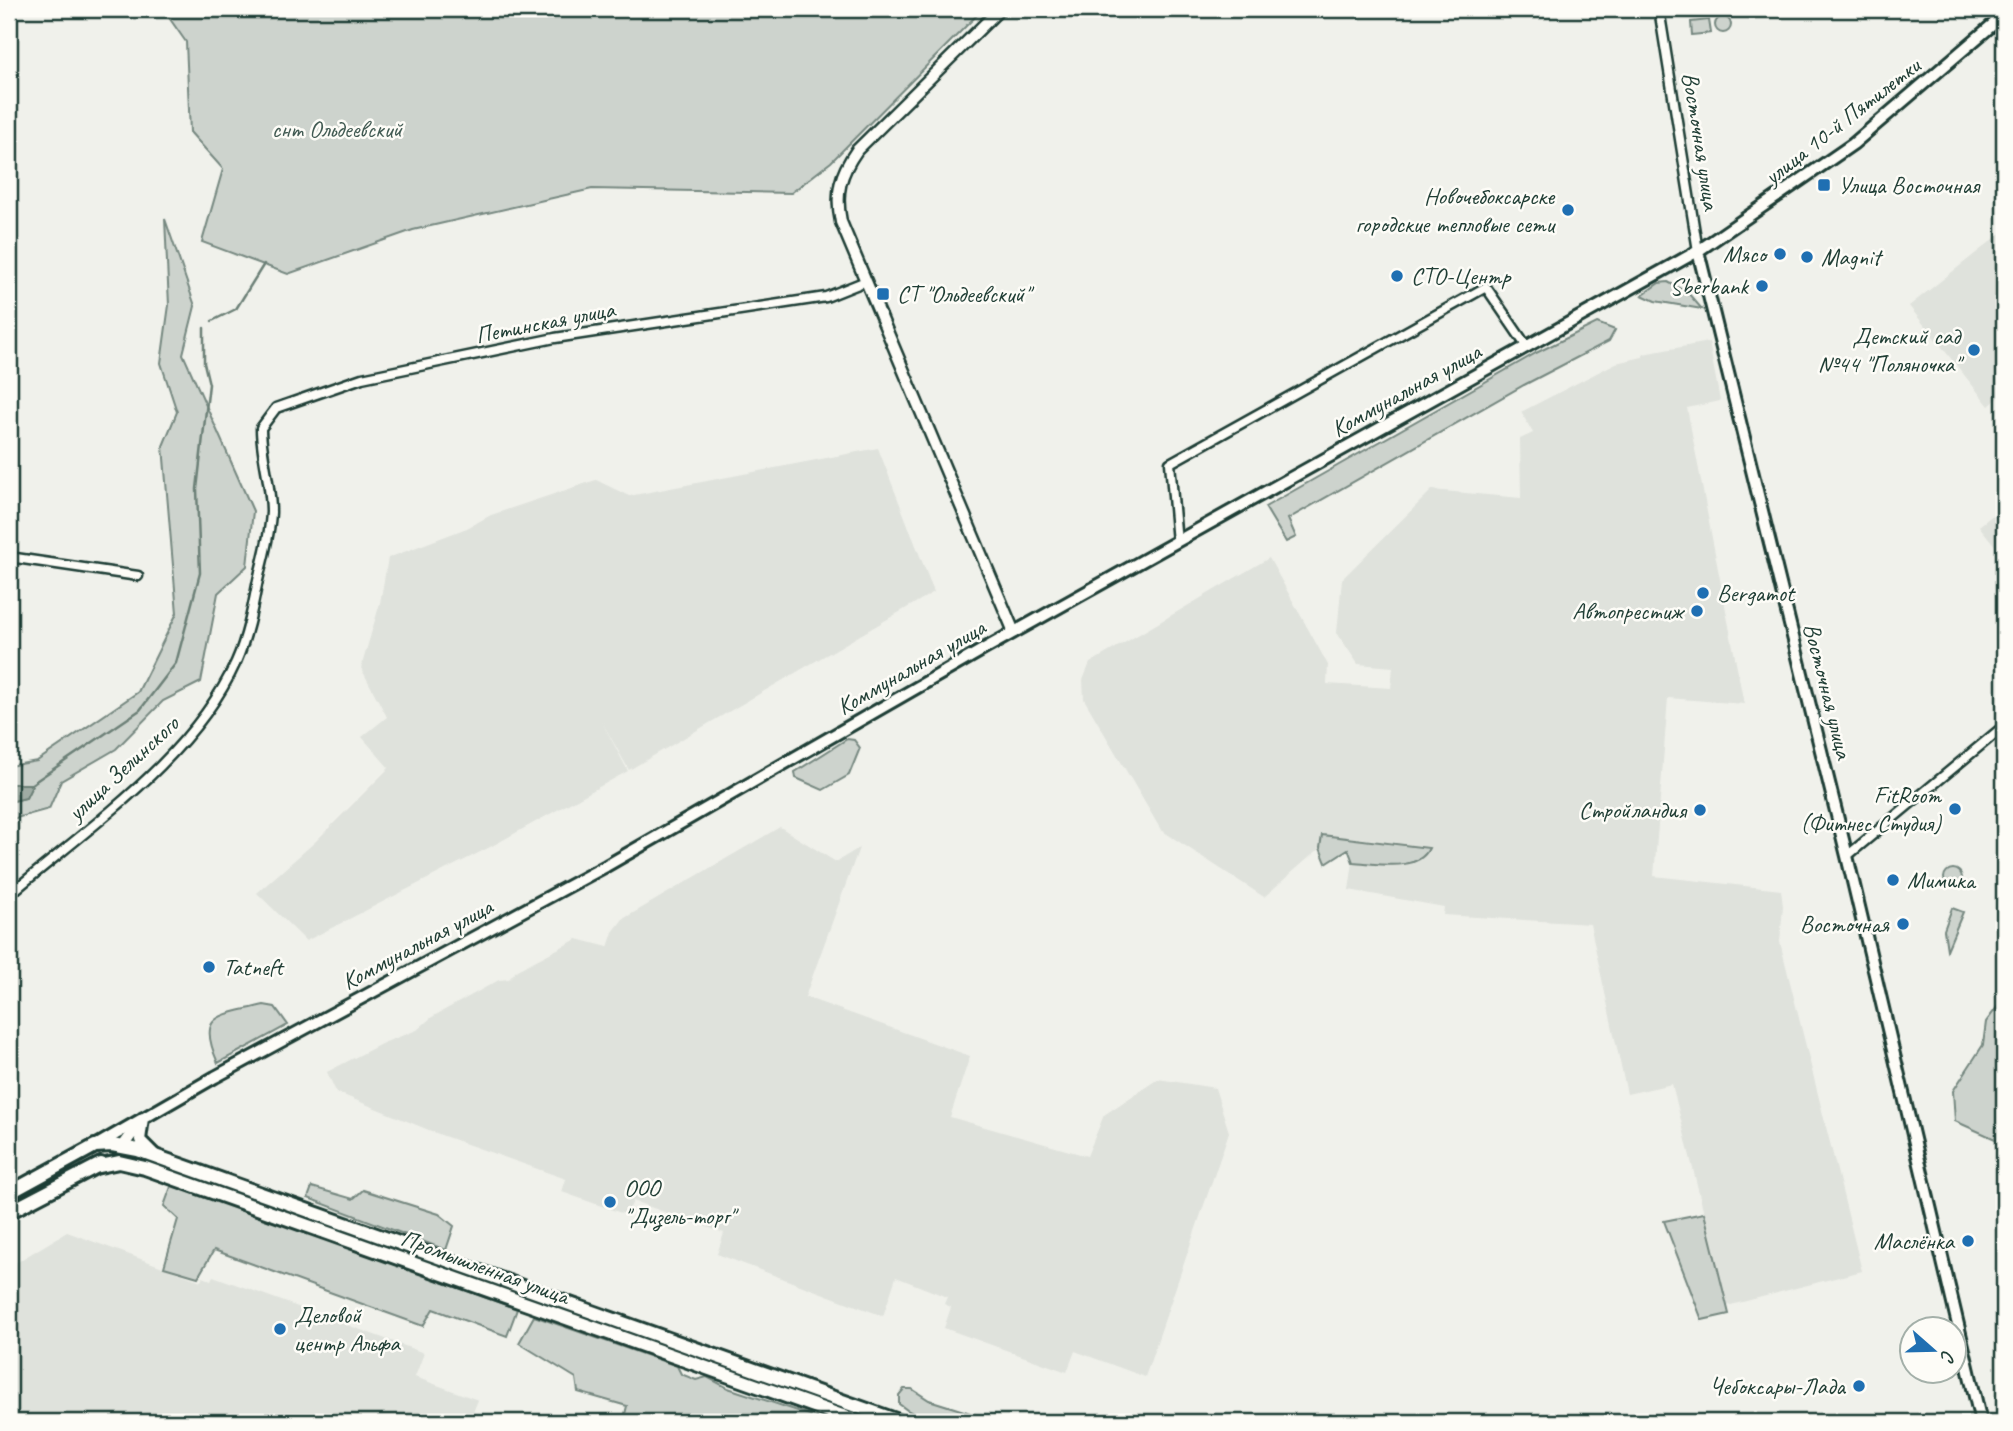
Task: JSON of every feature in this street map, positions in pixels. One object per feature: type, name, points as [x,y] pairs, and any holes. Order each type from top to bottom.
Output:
[{"type":"main road","name":"улица 10-й Пятилетки","points":[[1698,251],[1853,144],[2004,15]]},
{"type":"main road","name":"Коммунальная улица","points":[[144,1118],[606,866],[1014,632],[1698,251]]},
{"type":"main road","name":"Восточная улица","points":[[1698,251],[1847,856],[1981,1422]]},
{"type":"main road","name":"Промышленная улица","points":[[9,1212],[95,1167],[123,1146],[144,1118]]},
{"type":"main road","name":"Промышленная улица","points":[[9,1193],[144,1118]]},
{"type":"main road","points":[[144,1118],[140,1140],[159,1157]]},
{"type":"main road","name":"Промышленная улица","points":[[95,1146],[123,1146],[159,1157],[901,1422]]},
{"type":"main road","points":[[123,1146],[122,1155],[128,1163]]},
{"type":"main road","name":"Промышленная улица","points":[[95,1167],[128,1163],[854,1420]]},
{"type":"main road","points":[[447,1275],[452,1262]]},
{"type":"main road","points":[[528,1304],[533,1291]]},
{"type":"main road","points":[[638,1343],[642,1330]]},
{"type":"main road","points":[[853,1405],[854,1420]]},
{"type":"street","points":[[1000,9],[857,150],[841,178],[837,204],[841,222],[1014,632]]},
{"type":"street","name":"Восточная улица","points":[[1659,9],[1698,251]]},
{"type":"street","name":"Петинская улица","points":[[276,408],[362,378],[555,338],[826,297],[866,281]]},
{"type":"street","points":[[1177,541],[1170,463],[1426,320],[1486,287],[1527,347]]},
{"type":"street","name":"улица Зелинского","points":[[9,895],[146,778],[186,740],[219,694],[236,662],[247,631],[269,533],[269,477],[261,428],[276,408]]},
{"type":"street","points":[[9,557],[138,576]]},
{"type":"street","points":[[1847,856],[2004,726]]},
{"type":"shaded area","name":"Детский сад №44 \"Поляночка\"","points":[[2004,231],[2004,393],[1989,406],[1909,306]]},
{"type":"shaded area","points":[[1709,342],[1720,401],[1687,408],[1744,704],[1668,698],[1654,876],[1781,890],[1783,906],[1780,942],[1862,1271],[1727,1306],[1672,1084],[1627,1094],[1590,924],[1443,915],[1444,907],[1349,890],[1353,862],[1411,864],[1376,840],[1322,835],[1320,848],[1264,897],[1161,830],[1084,699],[1083,680],[1090,663],[1269,558],[1328,665],[1327,684],[1391,688],[1393,667],[1358,664],[1337,633],[1342,579],[1432,490],[1521,498],[1520,439],[1533,433],[1521,412],[1616,363],[1643,357],[1643,354]]},
{"type":"shaded area","points":[[878,448],[934,592],[629,770],[602,722],[628,771],[492,846],[306,941],[257,893],[315,842],[389,768],[362,737],[387,717],[361,668],[380,603],[388,558],[467,528],[491,515],[596,480],[629,496]]},
{"type":"shaded area","points":[[2004,506],[2004,557],[1979,526]]},
{"type":"shaded area","points":[[9,784],[33,784],[26,798],[9,802]]},
{"type":"shaded area","points":[[780,827],[836,862],[859,848],[805,997],[970,1056],[950,1117],[1087,1156],[1104,1115],[1158,1079],[1215,1088],[1229,1132],[1145,1377],[1075,1351],[1067,1372],[944,1328],[951,1307],[944,1304],[947,1297],[896,1277],[883,1316],[717,1254],[724,1233],[633,1201],[627,1215],[562,1192],[566,1179],[441,1135],[336,1092],[327,1072],[383,1043],[417,1030],[432,1017],[499,980],[509,979],[517,970],[577,939],[608,947],[613,932],[623,919]]},
{"type":"shaded area","points":[[67,1232],[201,1281],[203,1277],[211,1280],[213,1276],[424,1353],[415,1377],[478,1400],[469,1422],[9,1422],[9,1267]]},
{"type":"green space","name":"снт Ольдеевский","points":[[163,9],[983,9],[831,162],[791,193],[592,189],[413,230],[288,274],[202,242],[223,169],[190,132],[186,42]]},
{"type":"green space","points":[[1720,17],[1726,17],[1731,25],[1729,31],[1720,33],[1715,28],[1715,22]]},
{"type":"green space","points":[[1709,20],[1711,33],[1692,35],[1691,22]]},
{"type":"green space","points":[[165,219],[195,306],[183,354],[253,511],[247,566],[218,593],[201,682],[163,701],[116,749],[61,781],[49,809],[9,820],[9,802],[26,798],[32,784],[9,784],[9,766],[37,761],[138,692],[177,613],[163,446],[177,412],[161,363],[169,305]]},
{"type":"green space","points":[[1668,282],[1688,293],[1702,309],[1655,301],[1642,295],[1659,283]]},
{"type":"green space","points":[[1597,323],[1615,330],[1609,341],[1524,385],[1288,519],[1296,537],[1286,542],[1265,507],[1536,353]]},
{"type":"green space","points":[[847,739],[854,740],[860,748],[849,775],[823,790],[796,778],[795,772]]},
{"type":"green space","points":[[1322,835],[1429,848],[1424,856],[1406,864],[1353,862],[1348,849],[1326,863],[1320,848]]},
{"type":"green space","points":[[1953,869],[1959,872],[1962,878],[1959,884],[1953,887],[1947,884],[1944,878],[1947,872]]},
{"type":"green space","points":[[1952,908],[1963,912],[1947,950],[1944,930]]},
{"type":"green space","points":[[2004,998],[2004,1143],[1955,1121],[1953,1091],[1983,1045],[1986,1022]]},
{"type":"green space","points":[[264,1005],[275,1007],[288,1025],[218,1063],[209,1034],[211,1025],[224,1015]]},
{"type":"green space","points":[[98,1153],[101,1157],[9,1207],[9,1201]]},
{"type":"green space","points":[[139,1156],[424,1257],[423,1262],[147,1164]]},
{"type":"green space","points":[[172,1184],[517,1309],[507,1336],[433,1309],[423,1326],[214,1250],[198,1277],[164,1267],[178,1219],[164,1206]]},
{"type":"green space","points":[[312,1187],[353,1199],[363,1190],[439,1214],[454,1226],[446,1250],[308,1198]]},
{"type":"green space","points":[[1704,1213],[1729,1314],[1702,1320],[1664,1221]]},
{"type":"green space","points":[[534,1316],[677,1366],[681,1374],[696,1380],[707,1377],[728,1388],[816,1417],[819,1422],[623,1422],[627,1406],[578,1392],[576,1378],[519,1343]]},
{"type":"green space","points":[[655,1340],[841,1406],[840,1411],[654,1344]]},
{"type":"green space","points":[[904,1389],[912,1389],[929,1400],[999,1422],[960,1423],[921,1417],[899,1404],[899,1395]]},
{"type":"waterway","points":[[212,321],[236,309],[264,264]]},
{"type":"waterway","points":[[30,785],[140,710],[176,663],[200,573],[197,489],[209,384],[204,363],[204,328]]},
{"type":"place","name":"Улица Восточная","points":[[1824,185]]},
{"type":"place","name":"Новочебоксарске городские тепловые сети","points":[[1568,210]]},
{"type":"place","name":"Мясо","points":[[1780,254]]},
{"type":"place","name":"Magnit","points":[[1807,257]]},
{"type":"place","name":"СТО-Центр","points":[[1397,276]]},
{"type":"place","name":"Sberbank","points":[[1762,286]]},
{"type":"place","name":"СТ \"Ольдеевский\"","points":[[883,294]]},
{"type":"place","name":"Детский сад №44 \"Поляночка\"","points":[[1974,350]]},
{"type":"place","name":"Bergamot","points":[[1703,593]]},
{"type":"place","name":"Автопрестиж","points":[[1697,611]]},
{"type":"place","name":"FitRoom (Фитнес Студия)","points":[[1955,809]]},
{"type":"place","name":"Стройландия","points":[[1700,810]]},
{"type":"place","name":"Мимика","points":[[1893,880]]},
{"type":"place","name":"Восточная","points":[[1903,924]]},
{"type":"place","name":"Tatneft","points":[[209,967]]},
{"type":"place","name":"ООО \"Дизель-торг\"","points":[[610,1202]]},
{"type":"place","name":"Маслёнка","points":[[1968,1241]]},
{"type":"place","name":"Деловой центр Альфа","points":[[280,1329]]},
{"type":"place","name":"Чебоксары-Лада","points":[[1859,1386]]}]
